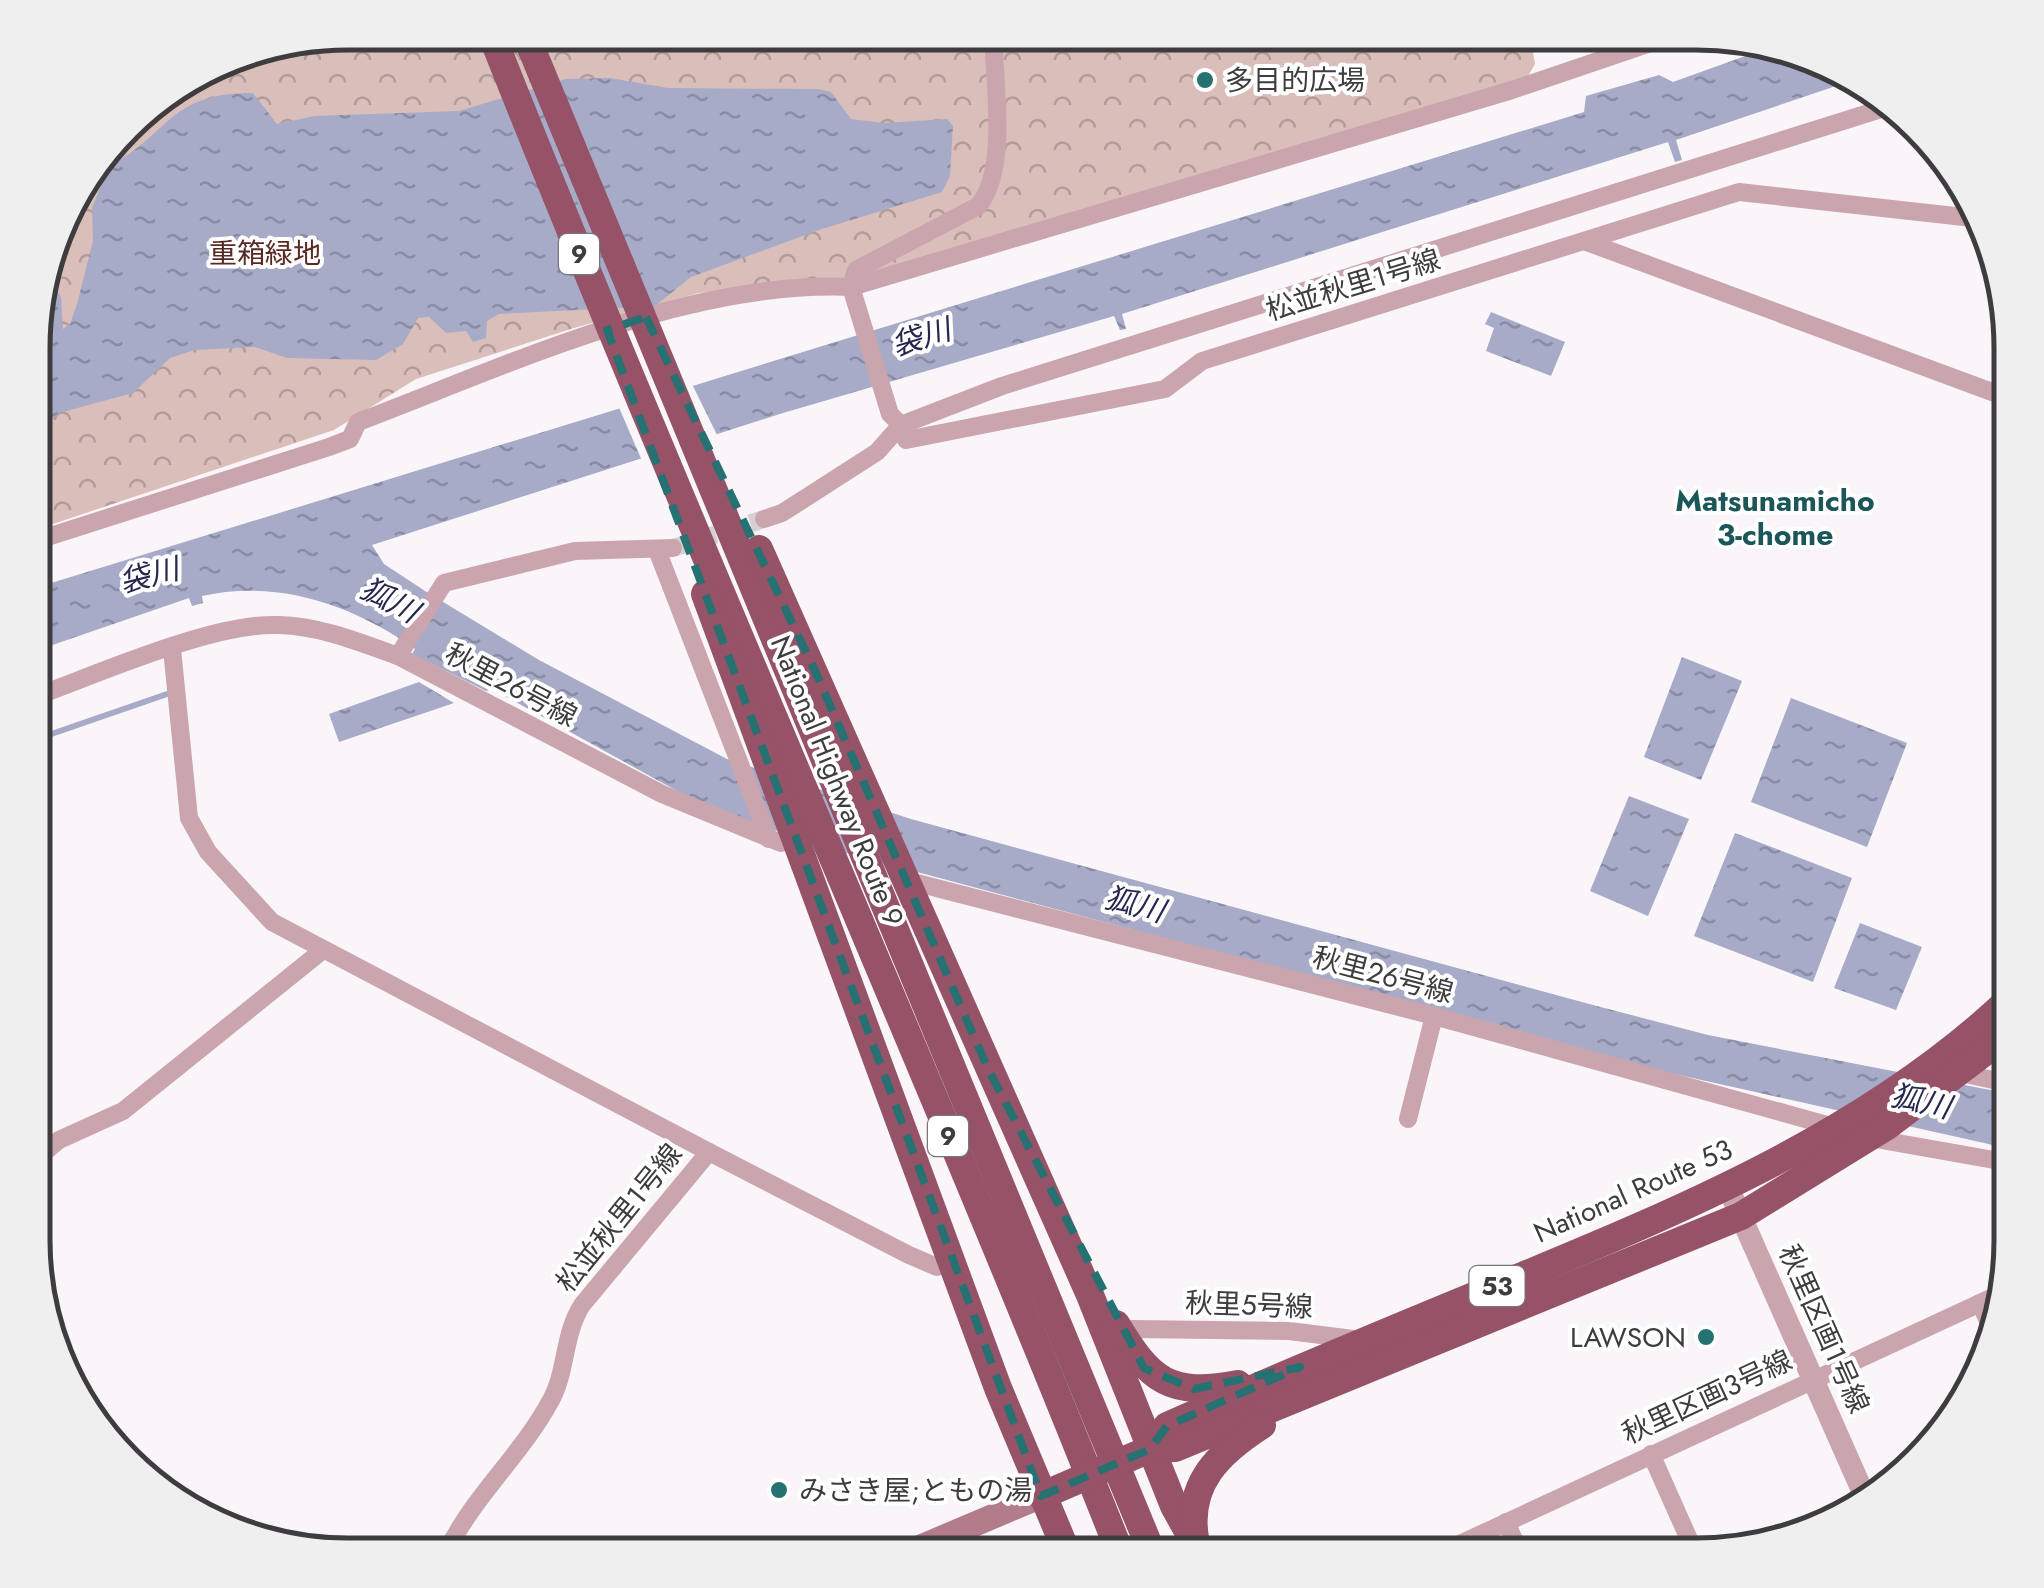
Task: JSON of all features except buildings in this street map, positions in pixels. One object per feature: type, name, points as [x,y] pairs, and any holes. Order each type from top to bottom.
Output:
[{"type":"highway","name":"National Highway Route 9","points":[[498,51],[668,474],[798,771],[1114,1538]]},
{"type":"highway","name":"National Highway Route 9","points":[[533,51],[625,274],[710,459],[836,782],[1145,1538]]},
{"type":"highway","points":[[710,459],[910,878],[1174,1506],[1192,1538]]},
{"type":"highway","points":[[668,474],[750,760],[777,837],[953,1262],[1060,1538]]},
{"type":"highway","name":"National Route 53","points":[[1307,1380],[1363,1341],[1627,1234],[1727,1185],[1922,1072],[1993,1013]]},
{"type":"highway","name":"National Route 53","points":[[1041,1496],[1150,1449],[1176,1448],[1307,1380],[1741,1216],[1878,1132],[1993,1046]]},
{"type":"highway","points":[[1024,1145],[1105,1306],[1153,1376],[1182,1388],[1307,1380]]},
{"type":"highway","points":[[1198,1538],[1195,1500],[1217,1460],[1307,1380]]},
{"type":"main road","points":[[943,1537],[1041,1496]]},
{"type":"street","points":[[896,419],[853,293],[856,270],[978,206],[992,190],[996,148],[993,51]]},
{"type":"street","points":[[50,536],[329,447],[350,439],[358,422],[661,313],[788,288],[853,293],[1627,51]]},
{"type":"street","points":[[764,519],[782,513],[877,452],[896,419],[1197,322],[1507,230],[1875,110]]},
{"type":"street","name":"松並秋里1号線","points":[[896,419],[906,440],[1165,389],[1202,361],[1739,192],[1963,217]]},
{"type":"street","points":[[1584,241],[1994,393]]},
{"type":"street","name":"秋里26号線","points":[[750,760],[665,549],[576,551],[444,583],[402,650],[662,794],[777,837]]},
{"type":"street","points":[[50,691],[223,632],[276,624],[331,632],[402,650]]},
{"type":"street","points":[[172,649],[188,818],[208,852],[272,922],[709,1152]]},
{"type":"street","name":"秋里26号線","points":[[910,878],[1839,1123]]},
{"type":"street","points":[[51,1148],[123,1111],[323,950]]},
{"type":"street","points":[[1408,1119],[1434,1016]]},
{"type":"street","points":[[1957,1076],[1993,1081]]},
{"type":"street","points":[[1878,1132],[1993,1159]]},
{"type":"street","name":"松並秋里1号線","points":[[455,1537],[484,1488],[552,1398],[570,1324],[582,1305],[709,1152],[909,1255],[937,1267],[953,1262]]},
{"type":"street","name":"秋里区画1号線","points":[[1727,1185],[1862,1487]]},
{"type":"street","name":"秋里区画3号線","points":[[1473,1538],[1988,1300]]},
{"type":"street","points":[[1980,1303],[1984,1312]]},
{"type":"street","name":"秋里5号線","points":[[1132,1328],[1289,1331],[1363,1341]]},
{"type":"street","points":[[1651,1454],[1688,1538]]},
{"type":"street","points":[[1506,1522],[1513,1538]]},
{"type":"highlighted area","points":[[646,317],[816,673],[988,1069],[1144,1368],[1194,1389],[1300,1367],[1167,1426],[1150,1449],[1041,1496],[607,330]]},
{"type":"green space","name":"重箱緑地","points":[[328,51],[1533,51],[1535,64],[1527,78],[867,278],[699,293],[574,328],[416,379],[334,430],[50,525],[53,309],[73,234],[100,182],[151,124],[199,90],[252,66]]},
{"type":"water","points":[[1748,55],[1773,60],[1837,86],[1676,140],[1682,160],[1675,162],[1668,142],[1122,314],[1126,329],[1120,330],[1114,316],[783,413],[372,545],[384,564],[539,660],[727,759],[911,819],[1593,1005],[1708,1035],[1993,1091],[1993,1145],[1670,1073],[816,845],[697,802],[492,689],[486,691],[412,654],[415,649],[391,633],[314,600],[259,591],[202,596],[203,603],[192,606],[189,598],[50,646],[50,583],[1584,112],[1586,96],[1659,75],[1673,82]]},
{"type":"water","points":[[610,78],[668,88],[818,89],[831,92],[851,119],[883,123],[947,119],[953,126],[950,176],[942,192],[819,230],[691,277],[655,306],[499,314],[487,321],[486,338],[473,342],[466,331],[446,333],[429,317],[418,318],[403,344],[376,360],[287,358],[255,347],[194,350],[170,358],[133,393],[59,413],[50,422],[50,348],[56,290],[61,297],[63,329],[70,324],[77,304],[93,241],[92,208],[105,175],[115,162],[186,108],[225,95],[253,93],[277,124],[314,116],[459,111],[566,79]]},
{"type":"water","points":[[1491,312],[1565,342],[1551,376],[1486,351],[1494,328],[1485,324]]},
{"type":"water","points":[[1682,657],[1742,681],[1701,780],[1644,757]]},
{"type":"water","points":[[419,682],[454,703],[339,742],[329,714]]},
{"type":"water","points":[[1791,698],[1907,743],[1867,847],[1751,802]]},
{"type":"water","points":[[1629,796],[1689,819],[1648,916],[1590,891]]},
{"type":"water","points":[[1735,833],[1852,878],[1813,982],[1694,936]]},
{"type":"water","points":[[1860,923],[1922,947],[1896,1010],[1834,988]]},
{"type":"pier","points":[[690,380],[719,439],[643,463],[617,403]]},
{"type":"waterway","points":[[50,734],[170,693]]},
{"type":"tunnel","points":[[673,548],[764,519]]},
{"type":"place","name":"多目的広場","points":[[1205,80]]},
{"type":"place","name":"LAWSON","points":[[1706,1337]]},
{"type":"place","name":"みさき屋;ともの湯","points":[[779,1490]]},
{"type":"district","name":"Matsunamicho 3-chome","points":[[1775,517]]},
{"type":"water label","name":"袋川","points":[[921,337]]},
{"type":"water label","name":"袋川","points":[[149,575]]},
{"type":"water label","name":"狐川","points":[[390,600]]},
{"type":"water label","name":"狐川","points":[[1135,904]]},
{"type":"water label","name":"狐川","points":[[1921,1101]]}]
